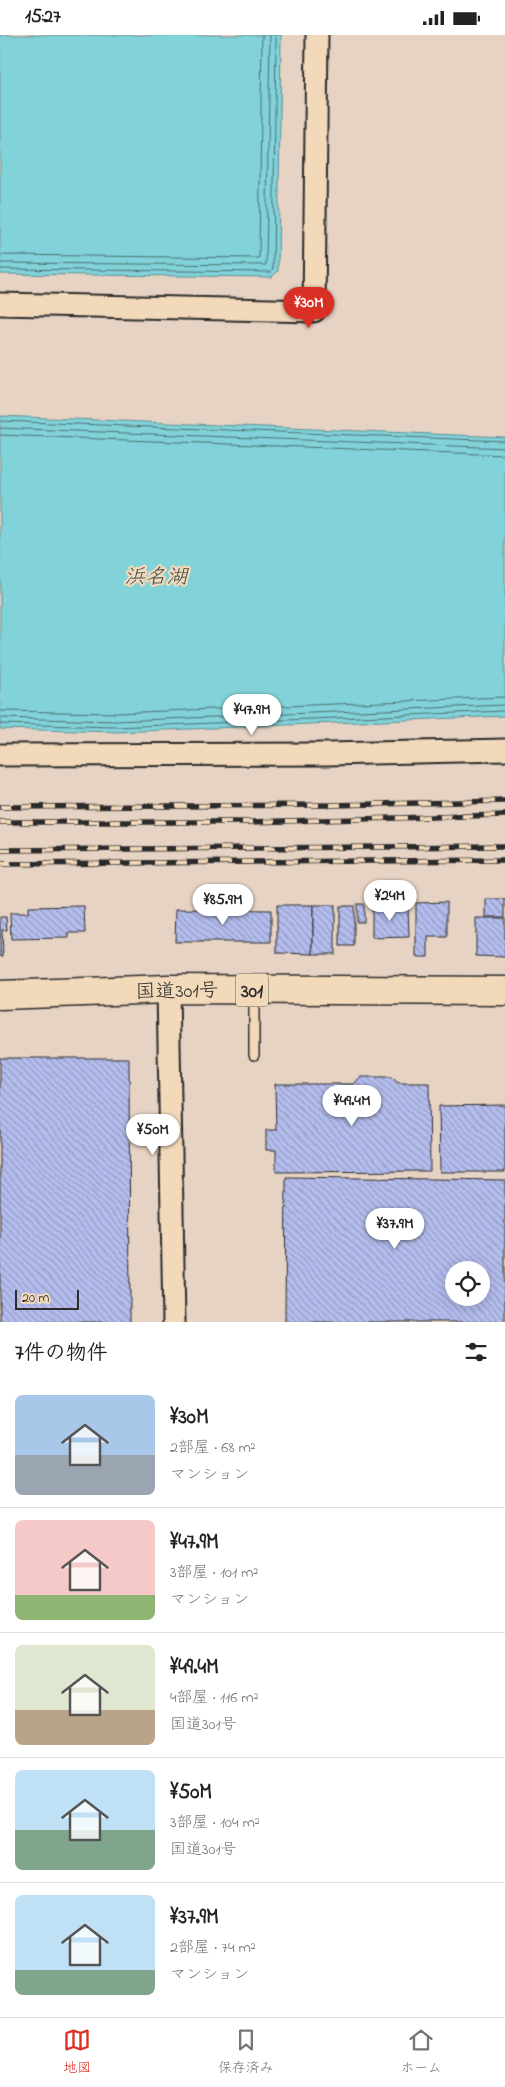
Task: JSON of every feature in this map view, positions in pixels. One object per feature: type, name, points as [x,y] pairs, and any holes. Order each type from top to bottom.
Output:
[{"type":"highway","name":"国道301号","points":[[0,995],[168,989],[505,991]]},
{"type":"street","points":[[0,304],[314,311],[317,35]]},
{"type":"street","points":[[0,755],[328,754],[505,750]]},
{"type":"street","points":[[168,989],[174,1322]]},
{"type":"lane","points":[[254,990],[254,1055]]},
{"type":"water","points":[[0,35],[281,35],[278,271],[272,277],[0,274]]},
{"type":"water","name":"浜名湖","points":[[0,416],[505,437],[505,716],[116,732],[0,729]]},
{"type":"building","points":[[486,899],[505,899],[505,917],[486,917]]},
{"type":"building","points":[[447,902],[447,937],[428,937],[428,957],[416,957],[416,903]]},
{"type":"building","points":[[357,904],[364,904],[364,922],[357,922]]},
{"type":"building","points":[[277,905],[313,905],[313,954],[277,953]]},
{"type":"building","points":[[313,905],[335,905],[335,954],[313,954]]},
{"type":"building","points":[[84,906],[85,933],[69,933],[69,938],[11,939],[10,913],[28,913],[28,907]]},
{"type":"building","points":[[340,906],[354,906],[354,946],[340,946]]},
{"type":"building","points":[[408,906],[409,937],[372,938],[372,907]]},
{"type":"building","points":[[176,909],[271,910],[271,942],[175,942]]},
{"type":"building","points":[[0,917],[6,917],[7,930],[2,930],[3,956],[0,956]]},
{"type":"building","points":[[476,918],[505,918],[505,957],[476,956]]},
{"type":"building","points":[[0,1058],[129,1058],[130,1322],[0,1322]]},
{"type":"building","points":[[360,1077],[392,1077],[398,1083],[429,1083],[430,1171],[276,1172],[276,1150],[266,1150],[266,1130],[276,1130],[275,1084],[354,1084]]},
{"type":"building","points":[[505,1105],[505,1172],[440,1172],[439,1106]]},
{"type":"building","points":[[286,1177],[505,1180],[505,1322],[285,1322]]},
{"type":"railway","points":[[0,807],[333,805],[505,801]]},
{"type":"railway","points":[[0,822],[249,822],[505,815]]},
{"type":"railway","points":[[0,850],[505,846]]},
{"type":"railway","points":[[0,864],[505,860]]}]
